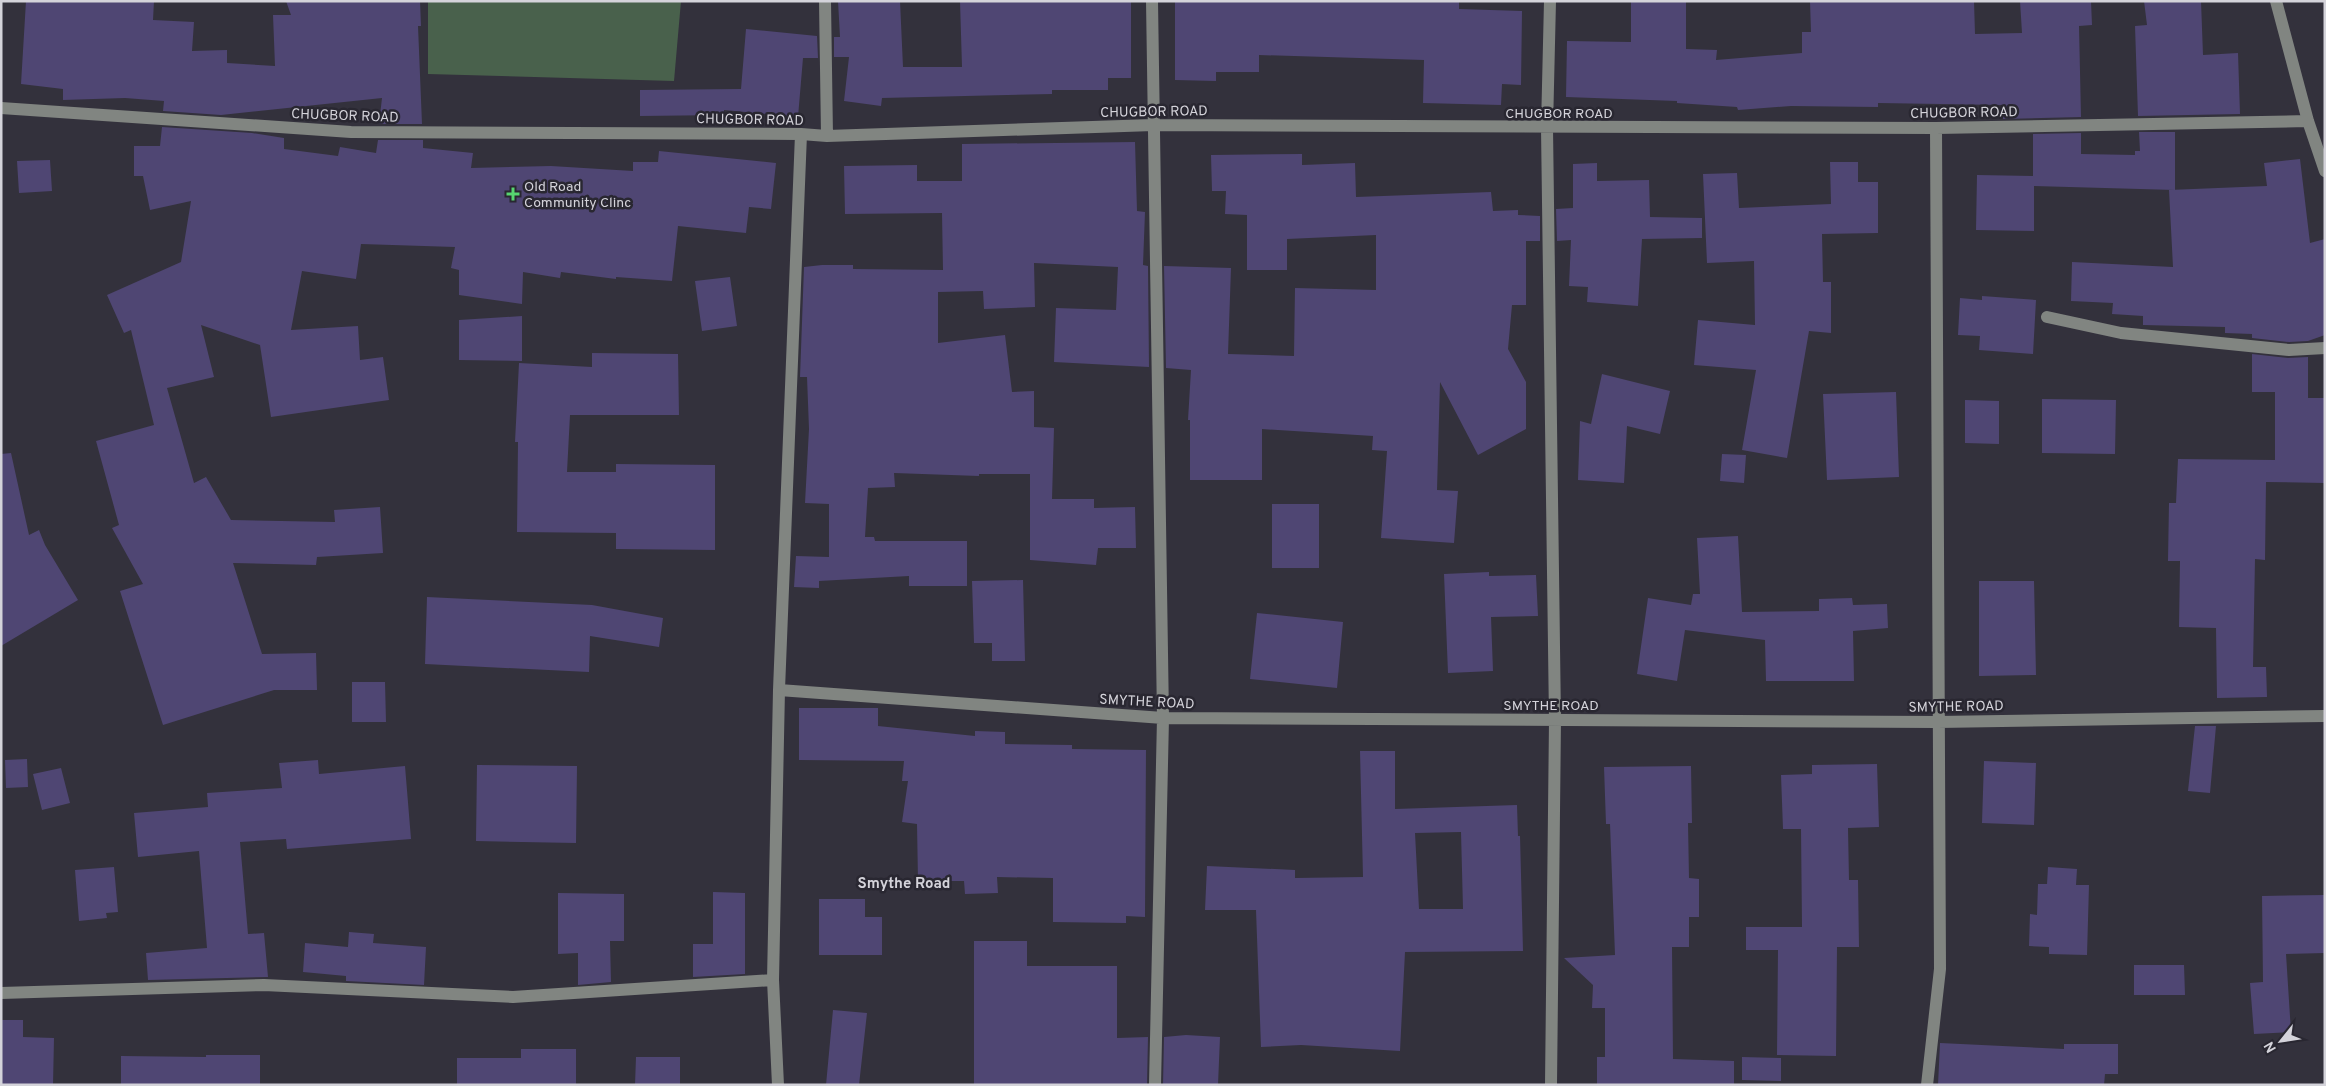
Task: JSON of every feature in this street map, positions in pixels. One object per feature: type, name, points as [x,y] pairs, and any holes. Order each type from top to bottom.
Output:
[{"type":"street","points":[[825,1],[827,136]]},
{"type":"street","points":[[1152,1],[1163,718],[1156,1085]]},
{"type":"street","points":[[1550,1],[1547,128],[1555,720],[1551,1085]]},
{"type":"street","points":[[2276,1],[2308,121],[2325,171]]},
{"type":"street","name":"CHUGBOR ROAD","points":[[1,108],[351,132],[801,134],[827,136],[1153,125],[1936,128],[2308,121]]},
{"type":"street","points":[[1927,1085],[1940,969],[1936,128]]},
{"type":"street","points":[[778,1085],[773,980],[779,690],[801,134]]},
{"type":"street","points":[[2048,317],[2122,333],[2289,350],[2325,348]]},
{"type":"street","name":"SMYTHE ROAD","points":[[779,690],[1163,718],[1938,722],[2325,716]]},
{"type":"street","points":[[1,993],[264,985],[513,997],[773,980]]},
{"type":"green space","points":[[428,1],[681,1],[674,81],[428,74]]},
{"type":"building","points":[[26,1],[154,1],[153,20],[194,22],[192,51],[227,50],[227,63],[275,66],[273,15],[291,15],[286,1],[420,1],[421,26],[418,26],[422,124],[379,124],[382,98],[221,115],[163,111],[164,101],[125,98],[63,100],[63,89],[21,84]]},
{"type":"building","points":[[838,1],[900,1],[903,67],[962,67],[960,1],[1131,1],[1131,78],[1108,78],[1108,90],[1052,90],[1052,94],[882,98],[881,106],[844,101],[849,57],[834,57],[834,37],[840,37]]},
{"type":"building","points":[[1175,1],[1459,1],[1459,9],[1522,11],[1521,85],[1502,84],[1501,105],[1423,103],[1424,60],[1259,55],[1259,72],[1216,72],[1216,81],[1175,80]]},
{"type":"building","points":[[1631,1],[1686,1],[1686,49],[1717,50],[1716,60],[1802,53],[1802,32],[1811,32],[1810,1],[1974,1],[1975,34],[2022,33],[2020,1],[2091,1],[2092,25],[2079,26],[2081,117],[2003,119],[2003,105],[1878,103],[1878,107],[1791,106],[1738,110],[1737,107],[1677,103],[1677,101],[1566,97],[1567,41],[1631,42]]},
{"type":"building","points":[[2144,1],[2201,1],[2203,55],[2238,53],[2240,114],[2138,116],[2135,26],[2147,25]]},
{"type":"building","points":[[746,29],[817,36],[818,58],[803,58],[798,117],[724,110],[724,115],[640,116],[640,90],[741,89]]},
{"type":"building","points":[[162,127],[252,133],[284,138],[284,149],[338,156],[340,147],[376,153],[378,140],[423,140],[423,148],[473,153],[471,168],[551,166],[633,171],[633,162],[658,162],[659,151],[776,163],[771,209],[749,207],[746,233],[678,226],[672,281],[616,277],[616,279],[561,272],[560,278],[523,272],[522,304],[459,295],[459,270],[451,268],[455,247],[361,244],[356,279],[302,271],[291,330],[358,326],[360,360],[383,357],[389,400],[271,417],[260,345],[201,325],[214,377],[167,388],[194,483],[206,477],[231,520],[335,522],[334,510],[380,507],[383,553],[317,557],[316,565],[233,563],[262,654],[316,653],[317,690],[274,690],[163,725],[120,591],[143,584],[112,528],[119,525],[96,441],[154,425],[131,330],[124,333],[107,295],[181,262],[191,201],[150,210],[143,176],[134,176],[134,146],[160,146]]},
{"type":"building","points":[[2139,132],[2175,132],[2175,190],[2034,186],[2034,231],[1976,230],[1977,175],[2033,176],[2033,134],[2081,133],[2081,154],[2135,155],[2135,151],[2140,151]]},
{"type":"building","points":[[1135,142],[1137,211],[1145,212],[1143,265],[1148,266],[1149,367],[1054,362],[1056,308],[1116,310],[1118,267],[1034,263],[1035,307],[984,309],[983,291],[938,292],[938,343],[1005,335],[1012,392],[1034,391],[1034,427],[1054,428],[1052,499],[1094,499],[1094,508],[1135,507],[1136,548],[1098,548],[1096,565],[1030,560],[1030,474],[979,474],[979,476],[894,473],[895,487],[868,488],[865,537],[874,537],[875,541],[967,541],[967,586],[909,586],[909,576],[819,581],[819,588],[794,587],[796,556],[829,557],[829,504],[805,503],[809,429],[807,377],[800,377],[804,267],[853,265],[853,269],[943,270],[942,213],[845,214],[844,166],[917,165],[917,181],[962,181],[962,144]]},
{"type":"building","points":[[1302,154],[1302,165],[1355,163],[1356,197],[1491,192],[1493,211],[1518,210],[1518,215],[1540,216],[1540,241],[1526,241],[1526,305],[1512,305],[1508,349],[1526,382],[1526,429],[1478,455],[1440,382],[1437,490],[1458,491],[1454,543],[1381,538],[1387,451],[1372,450],[1373,436],[1262,429],[1262,480],[1190,480],[1190,420],[1188,420],[1191,370],[1166,368],[1164,266],[1231,268],[1228,354],[1294,356],[1295,288],[1376,290],[1376,235],[1287,239],[1287,270],[1247,270],[1247,215],[1225,214],[1226,191],[1212,191],[1211,155]]},
{"type":"building","points":[[2300,159],[2310,243],[2325,239],[2325,335],[2308,341],[2289,342],[2252,338],[2252,334],[2225,333],[2225,327],[2143,325],[2143,316],[2112,314],[2113,303],[2071,301],[2072,262],[2173,267],[2169,190],[2267,186],[2264,163]]},
{"type":"building","points":[[50,160],[52,191],[19,193],[17,161]]},
{"type":"building","points":[[1830,162],[1858,162],[1858,182],[1878,182],[1878,233],[1822,234],[1823,282],[1831,282],[1831,333],[1809,331],[1787,458],[1742,450],[1756,370],[1694,365],[1698,320],[1755,325],[1754,261],[1707,263],[1703,174],[1737,173],[1739,208],[1831,204]]},
{"type":"building","points":[[1597,163],[1597,181],[1649,180],[1650,217],[1702,218],[1702,238],[1642,239],[1638,306],[1587,302],[1588,287],[1569,286],[1571,240],[1557,241],[1556,209],[1573,208],[1573,164]]},
{"type":"building","points":[[730,277],[737,326],[702,331],[695,281]]},
{"type":"building","points":[[1982,296],[2036,300],[2033,354],[1979,350],[1980,336],[1958,335],[1960,298],[1982,300]]},
{"type":"building","points":[[522,316],[522,361],[459,360],[459,320]]},
{"type":"building","points":[[592,353],[678,354],[679,415],[570,415],[567,472],[616,472],[616,464],[715,465],[715,550],[616,549],[616,533],[517,532],[518,442],[515,442],[519,363],[592,367]]},
{"type":"building","points":[[2252,354],[2288,358],[2308,357],[2308,398],[2325,398],[2325,483],[2266,482],[2265,560],[2255,559],[2253,667],[2266,667],[2267,697],[2217,698],[2216,628],[2179,627],[2180,561],[2168,561],[2169,503],[2176,503],[2178,459],[2275,460],[2275,392],[2252,392]]},
{"type":"building","points":[[1602,374],[1670,391],[1660,434],[1627,426],[1624,483],[1578,480],[1580,421],[1591,424]]},
{"type":"building","points":[[1896,392],[1899,477],[1827,480],[1823,394]]},
{"type":"building","points":[[2042,399],[2116,400],[2115,454],[2042,453]]},
{"type":"building","points":[[1965,400],[1999,401],[1999,444],[1965,443]]},
{"type":"building","points":[[11,453],[29,535],[39,530],[45,545],[78,600],[1,646],[1,454]]},
{"type":"building","points":[[1722,454],[1746,455],[1744,483],[1720,481]]},
{"type":"building","points":[[1272,504],[1319,504],[1319,568],[1272,568]]},
{"type":"building","points":[[1738,536],[1742,612],[1819,611],[1819,599],[1852,598],[1853,605],[1887,604],[1888,628],[1853,631],[1854,681],[1766,681],[1765,640],[1685,630],[1677,681],[1637,674],[1648,598],[1691,605],[1693,594],[1700,594],[1697,538]]},
{"type":"building","points":[[1489,572],[1489,576],[1536,575],[1538,616],[1491,617],[1493,671],[1448,673],[1444,574]]},
{"type":"building","points":[[1023,580],[1025,661],[992,661],[992,643],[974,643],[972,581]]},
{"type":"building","points":[[1979,581],[2034,581],[2036,675],[1979,676]]},
{"type":"building","points":[[427,597],[592,605],[663,618],[659,647],[590,636],[589,672],[425,664]]},
{"type":"building","points":[[1257,613],[1343,622],[1337,688],[1250,679]]},
{"type":"building","points":[[352,682],[385,682],[386,722],[352,722]]},
{"type":"building","points":[[799,708],[878,708],[878,726],[975,736],[975,731],[1005,732],[1005,744],[1072,745],[1072,749],[1146,750],[1145,917],[1126,916],[1126,923],[1053,922],[1053,878],[997,877],[998,893],[965,894],[964,881],[918,881],[917,824],[902,822],[908,781],[902,781],[904,761],[799,760]]},
{"type":"building","points":[[2195,726],[2216,726],[2210,793],[2188,791]]},
{"type":"building","points":[[1360,751],[1395,751],[1395,809],[1517,805],[1518,836],[1520,836],[1523,951],[1405,952],[1400,1051],[1301,1045],[1261,1047],[1256,910],[1205,910],[1207,866],[1295,870],[1295,878],[1363,877]],"holes":[[[1461,832],[1463,909],[1419,909],[1415,833]]]},
{"type":"building","points":[[27,759],[28,787],[6,788],[5,760]]},
{"type":"building","points":[[318,760],[319,774],[405,766],[411,839],[287,849],[286,839],[240,842],[248,934],[264,933],[268,977],[148,980],[146,953],[207,948],[199,851],[138,857],[134,813],[208,807],[207,793],[282,788],[279,763]]},
{"type":"building","points":[[1984,761],[2036,763],[2034,825],[1982,823]]},
{"type":"building","points":[[1877,764],[1879,827],[1848,828],[1849,880],[1858,880],[1859,947],[1837,947],[1836,1056],[1777,1055],[1778,950],[1746,950],[1746,927],[1802,927],[1801,829],[1783,829],[1781,775],[1812,774],[1812,765]]},
{"type":"building","points":[[477,765],[577,766],[576,843],[476,841]]},
{"type":"building","points":[[1691,766],[1692,823],[1688,823],[1689,878],[1699,879],[1699,917],[1689,917],[1689,947],[1672,947],[1673,1059],[1734,1061],[1734,1085],[1597,1085],[1597,1057],[1605,1057],[1605,1008],[1592,1008],[1593,985],[1564,958],[1615,955],[1610,824],[1606,824],[1604,767]]},
{"type":"building","points":[[61,768],[70,803],[42,810],[33,774]]},
{"type":"building","points":[[114,867],[118,912],[106,913],[107,918],[79,921],[75,870]]},
{"type":"building","points":[[2048,867],[2077,869],[2076,885],[2089,885],[2087,955],[2049,954],[2049,947],[2029,946],[2030,914],[2037,915],[2038,884],[2047,884]]},
{"type":"building","points":[[713,892],[745,893],[745,974],[693,977],[693,944],[713,944]]},
{"type":"building","points":[[558,893],[624,894],[624,941],[610,941],[611,982],[578,985],[578,953],[558,954]]},
{"type":"building","points":[[2325,895],[2325,953],[2286,954],[2291,1032],[2254,1034],[2250,983],[2263,982],[2262,896]]},
{"type":"building","points":[[819,899],[865,899],[865,917],[882,917],[882,955],[819,955]]},
{"type":"building","points":[[349,932],[374,934],[373,943],[426,947],[424,985],[346,981],[346,976],[303,972],[305,943],[348,947]]},
{"type":"building","points":[[974,941],[1027,941],[1027,966],[1117,966],[1117,1038],[1148,1037],[1147,1085],[974,1085]]},
{"type":"building","points":[[2134,965],[2184,965],[2185,995],[2134,995]]},
{"type":"building","points":[[833,1010],[867,1013],[859,1085],[826,1085]]},
{"type":"building","points":[[1,1020],[23,1020],[23,1037],[54,1038],[53,1085],[1,1085]]},
{"type":"building","points":[[1186,1035],[1220,1037],[1218,1085],[1163,1085],[1164,1037]]},
{"type":"building","points":[[1940,1043],[2064,1049],[2064,1044],[2118,1044],[2118,1074],[2105,1074],[2104,1085],[1938,1085]]},
{"type":"building","points":[[521,1049],[576,1049],[576,1085],[457,1085],[457,1058],[521,1058]]},
{"type":"building","points":[[206,1055],[260,1055],[260,1085],[121,1085],[121,1056],[206,1057]]},
{"type":"building","points":[[636,1057],[680,1057],[680,1085],[635,1085]]},
{"type":"building","points":[[1742,1057],[1781,1058],[1781,1081],[1742,1080]]},
{"type":"place","name":"Old Road Community Clinc","points":[[513,194]]},
{"type":"district","name":"Smythe Road","points":[[904,883]]}]
